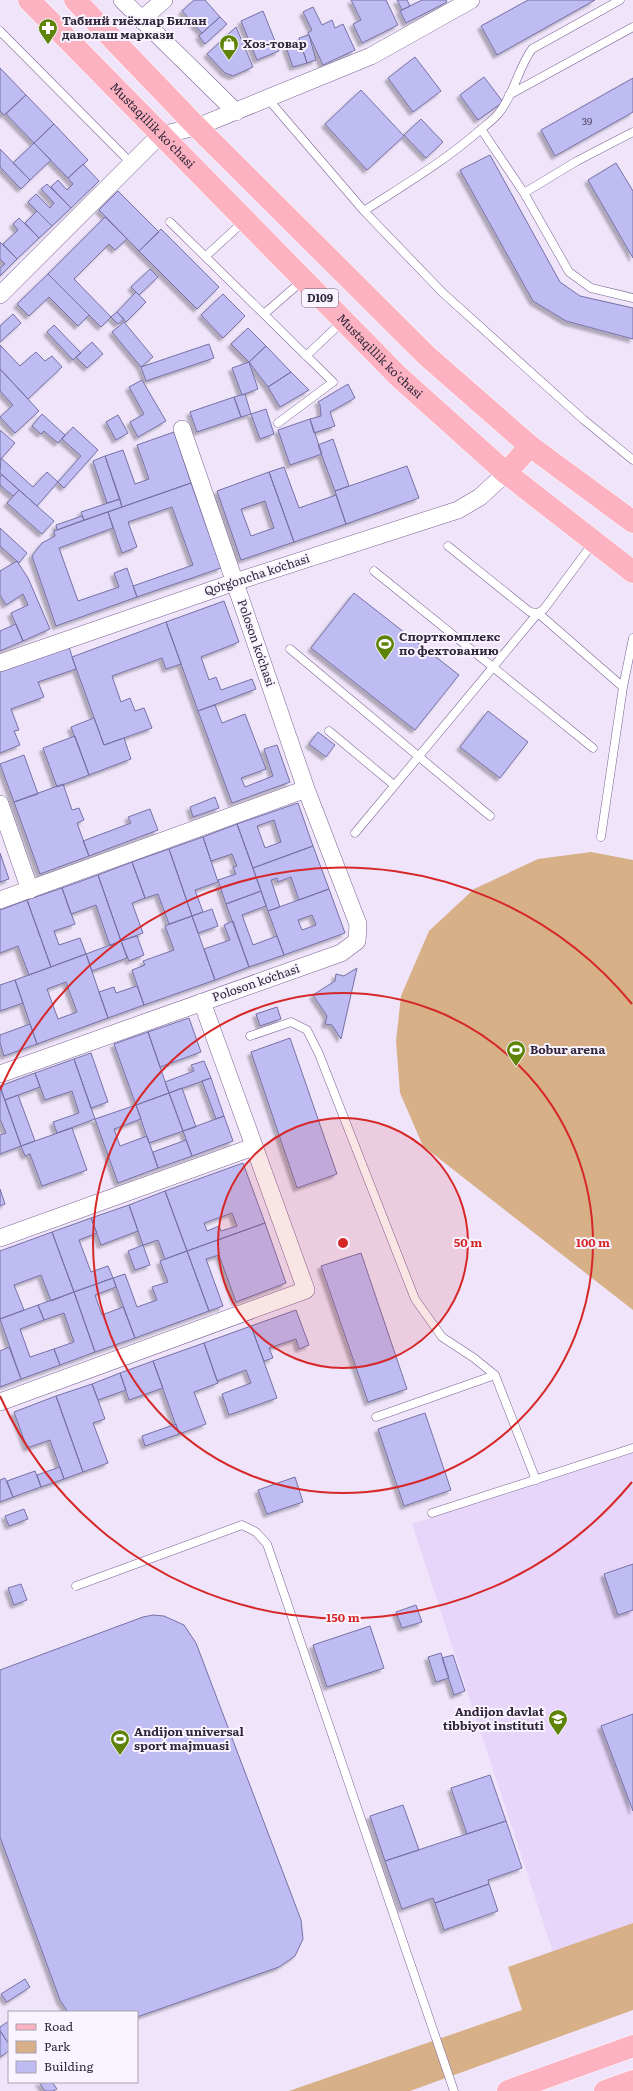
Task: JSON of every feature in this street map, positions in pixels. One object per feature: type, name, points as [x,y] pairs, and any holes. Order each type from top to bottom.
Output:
[{"type":"main road","name":"Mustaqillik ko'chasi","points":[[29,0],[244,221],[398,376],[506,473],[633,572]]},
{"type":"main road","name":"D109","points":[[74,0],[197,127],[427,356],[530,446],[633,522]]},
{"type":"main road","points":[[506,473],[530,446]]},
{"type":"main road","points":[[508,2091],[633,2046]]},
{"type":"main road","points":[[605,2091],[633,2081]]},
{"type":"street","points":[[122,0],[236,112]]},
{"type":"street","points":[[141,20],[164,0]]},
{"type":"street","points":[[0,295],[160,135],[197,127],[371,56],[471,0]]},
{"type":"street","name":"Poloson koʻchasi","points":[[0,1074],[341,953],[357,941],[358,924],[306,789],[182,429]]},
{"type":"street","name":"Qoʻrgʻoncha koʻchasi","points":[[0,663],[234,582],[458,510],[480,497],[506,473]]},
{"type":"street","points":[[0,900],[306,789]]},
{"type":"street","points":[[0,804],[30,890]]},
{"type":"street","points":[[0,1402],[306,1290],[253,1147],[202,1002]]},
{"type":"street","points":[[0,1238],[253,1147]]},
{"type":"lane","points":[[364,211],[440,162],[498,114],[510,95],[524,60],[532,49],[620,0]]},
{"type":"lane","points":[[510,95],[633,26]]},
{"type":"lane","points":[[0,31],[131,163]]},
{"type":"lane","points":[[268,99],[364,211],[443,294],[584,420],[633,460]]},
{"type":"lane","points":[[481,129],[524,193],[569,272],[591,288],[633,298]]},
{"type":"lane","points":[[524,193],[577,161],[633,132]]},
{"type":"lane","points":[[206,256],[244,221]]},
{"type":"lane","points":[[170,222],[333,382],[278,423]]},
{"type":"lane","points":[[264,314],[303,280]]},
{"type":"lane","points":[[306,356],[343,321]]},
{"type":"lane","points":[[355,833],[492,667],[544,609],[595,542]]},
{"type":"lane","points":[[448,546],[530,612],[538,614],[623,687]]},
{"type":"lane","points":[[374,571],[593,748]]},
{"type":"lane","points":[[601,837],[623,687],[633,638]]},
{"type":"lane","points":[[290,649],[490,816]]},
{"type":"lane","points":[[329,731],[394,785]]},
{"type":"lane","points":[[250,1036],[291,1022],[307,1030],[319,1054],[415,1299],[442,1337],[474,1358],[495,1375],[536,1480]]},
{"type":"lane","points":[[376,1418],[495,1375]]},
{"type":"lane","points":[[432,1513],[633,1448]]},
{"type":"lane","points":[[76,1586],[242,1525],[256,1532],[267,1544],[454,2091]]},
{"type":"shaded area","name":"Andijon davlat tibbiyot instituti","points":[[633,1453],[633,1948],[560,1973],[412,1524]]},
{"type":"green space","name":"Bobur arena","points":[[591,852],[633,860],[633,1310],[423,1146],[400,1093],[396,1041],[401,996],[429,931],[474,889],[538,859]]},
{"type":"green space","points":[[633,1923],[633,2010],[410,2091],[289,2091],[522,2010],[508,1967]]},
{"type":"building","points":[[194,0],[205,0],[220,17],[202,33],[182,11]]},
{"type":"building","points":[[351,0],[386,0],[398,25],[362,43],[353,24],[361,20]]},
{"type":"building","points":[[397,0],[407,0],[410,6],[402,10]]},
{"type":"building","points":[[422,0],[446,0],[447,2],[406,23],[400,11]]},
{"type":"building","points":[[528,0],[595,0],[497,55],[481,26]]},
{"type":"building","points":[[313,7],[322,25],[332,20],[335,28],[343,24],[355,50],[323,65],[308,33],[312,30],[303,12]]},
{"type":"building","points":[[263,11],[279,51],[257,60],[241,21]]},
{"type":"building","points":[[220,17],[227,24],[205,44],[199,36]]},
{"type":"building","points":[[236,27],[253,67],[233,76],[225,73],[207,54]]},
{"type":"building","points":[[309,35],[316,60],[307,63],[299,38]]},
{"type":"building","points":[[300,42],[307,63],[293,67],[286,47]]},
{"type":"building","points":[[415,57],[441,91],[413,112],[388,78]]},
{"type":"building","points":[[0,68],[26,95],[4,115],[0,111]]},
{"type":"building","points":[[484,77],[503,102],[478,120],[460,95]]},
{"type":"building","points":[[633,78],[633,112],[555,156],[541,130]]},
{"type":"building","points":[[361,90],[404,136],[367,170],[325,124]]},
{"type":"building","points":[[26,95],[54,124],[34,143],[6,114]]},
{"type":"building","points":[[421,119],[443,142],[426,158],[404,135]]},
{"type":"building","points":[[54,124],[88,160],[68,178],[34,143]]},
{"type":"building","points":[[34,143],[51,160],[30,180],[13,163]]},
{"type":"building","points":[[0,149],[30,180],[21,189],[0,167]]},
{"type":"building","points":[[490,155],[560,282],[580,296],[633,308],[633,339],[566,321],[533,301],[460,170]]},
{"type":"building","points":[[616,163],[633,191],[633,258],[588,180]]},
{"type":"building","points":[[83,164],[99,181],[71,208],[51,187],[58,180],[67,190],[73,184],[68,178]]},
{"type":"building","points":[[47,184],[71,208],[52,226],[28,202],[36,194],[50,208],[54,203],[41,189]]},
{"type":"building","points":[[118,191],[159,232],[139,251],[99,210]]},
{"type":"building","points":[[37,211],[52,226],[39,238],[25,223]]},
{"type":"building","points":[[105,217],[127,239],[115,250],[109,244],[74,279],[111,317],[101,327],[48,274]]},
{"type":"building","points":[[19,218],[39,238],[17,259],[3,244],[18,230],[13,224]]},
{"type":"building","points":[[161,229],[219,287],[197,309],[139,251]]},
{"type":"building","points":[[0,242],[17,259],[0,276],[0,268],[5,264],[0,259]]},
{"type":"building","points":[[150,269],[158,277],[139,295],[131,287]]},
{"type":"building","points":[[48,274],[89,315],[78,326],[49,297],[29,316],[17,304]]},
{"type":"building","points":[[136,292],[146,302],[126,322],[117,312]]},
{"type":"building","points":[[223,294],[245,316],[223,338],[201,315]]},
{"type":"building","points":[[117,312],[124,319],[118,324],[111,317]]},
{"type":"building","points":[[13,314],[21,323],[0,342],[0,326]]},
{"type":"building","points":[[124,322],[153,357],[141,367],[112,332]]},
{"type":"building","points":[[54,325],[81,353],[73,360],[47,332]]},
{"type":"building","points":[[248,328],[266,346],[249,362],[231,344]]},
{"type":"building","points":[[92,342],[103,354],[87,368],[76,357]]},
{"type":"building","points":[[209,344],[214,358],[146,381],[141,367]]},
{"type":"building","points":[[0,345],[20,366],[36,352],[45,361],[52,356],[62,367],[28,399],[0,369]]},
{"type":"building","points":[[266,346],[291,372],[268,387],[249,362]]},
{"type":"building","points":[[249,362],[258,389],[242,395],[232,368]]},
{"type":"building","points":[[0,369],[39,411],[15,433],[0,417],[13,405],[0,391]]},
{"type":"building","points":[[291,372],[309,390],[280,407],[268,387]]},
{"type":"building","points":[[142,380],[166,421],[138,437],[130,422],[144,414],[129,387]]},
{"type":"building","points":[[348,384],[355,398],[330,412],[335,426],[314,433],[310,419],[321,416],[320,405],[318,402]]},
{"type":"building","points":[[245,394],[251,414],[241,417],[234,397]]},
{"type":"building","points":[[234,397],[241,417],[197,432],[190,412]]},
{"type":"building","points":[[266,409],[274,434],[260,439],[251,414]]},
{"type":"building","points":[[42,414],[65,435],[58,443],[44,431],[41,434],[32,426]]},
{"type":"building","points":[[118,415],[128,433],[116,440],[106,422]]},
{"type":"building","points":[[310,419],[322,454],[290,465],[278,430]]},
{"type":"building","points":[[73,427],[98,450],[64,488],[58,482],[81,456],[62,439]]},
{"type":"building","points":[[0,430],[15,443],[0,460]]},
{"type":"building","points":[[174,432],[191,483],[122,507],[105,456],[123,450],[135,484],[149,479],[137,445]]},
{"type":"building","points":[[333,439],[349,486],[335,491],[318,445]]},
{"type":"building","points":[[105,456],[120,499],[107,503],[93,461]]},
{"type":"building","points":[[1,458],[33,487],[47,472],[58,482],[37,506],[0,473]]},
{"type":"building","points":[[407,466],[419,498],[346,524],[335,491]]},
{"type":"building","points":[[284,467],[299,508],[336,495],[346,524],[294,542],[269,472]]},
{"type":"building","points":[[269,472],[294,542],[241,560],[217,491]],"holes":[[[265,501],[274,528],[251,536],[241,509]]]},
{"type":"building","points":[[2,475],[19,490],[13,496],[0,485],[0,477]]},
{"type":"building","points":[[191,483],[221,568],[137,597],[133,586],[193,565],[172,507],[128,522],[137,547],[122,553],[108,512]]},
{"type":"building","points":[[19,490],[54,521],[42,534],[7,503]]},
{"type":"building","points":[[120,499],[122,507],[84,520],[81,512]]},
{"type":"building","points":[[108,512],[113,528],[59,548],[78,601],[119,587],[114,573],[127,568],[137,597],[56,626],[32,556],[42,543],[55,536],[54,531]]},
{"type":"building","points":[[82,516],[84,520],[57,530],[56,525]]},
{"type":"building","points":[[0,528],[27,553],[19,563],[0,546]]},
{"type":"building","points":[[17,561],[28,578],[50,629],[23,641],[11,613],[28,605],[23,594],[6,605],[0,595],[0,571]]},
{"type":"building","name":"Спорткомплекс по фехтованию","points":[[354,593],[459,675],[415,730],[311,648]]},
{"type":"building","points":[[224,601],[239,642],[201,657],[209,680],[216,677],[221,690],[252,679],[256,689],[198,711],[166,622]]},
{"type":"building","points":[[166,622],[181,664],[166,669],[162,658],[112,676],[121,702],[130,698],[135,711],[144,708],[152,728],[104,745],[72,657]]},
{"type":"building","points":[[16,624],[23,641],[0,651],[0,631]]},
{"type":"building","points":[[69,647],[76,669],[38,682],[44,697],[11,709],[19,730],[14,731],[20,745],[0,753],[0,672]]},
{"type":"building","points":[[215,705],[222,723],[245,714],[266,769],[241,778],[245,787],[273,776],[264,749],[277,745],[290,782],[232,803],[198,711]]},
{"type":"building","points":[[488,711],[528,742],[500,778],[460,747]]},
{"type":"building","points":[[94,718],[104,745],[124,738],[131,759],[89,775],[71,727]]},
{"type":"building","points":[[318,732],[335,745],[326,757],[309,744]]},
{"type":"building","points":[[75,736],[89,775],[57,787],[43,748]]},
{"type":"building","points":[[24,755],[38,794],[14,802],[0,764]]},
{"type":"building","points":[[63,784],[72,810],[79,808],[84,820],[77,823],[89,856],[40,874],[14,802]]},
{"type":"building","points":[[215,797],[219,808],[193,817],[190,807]]},
{"type":"building","points":[[298,803],[313,846],[253,868],[237,824]],"holes":[[[274,820],[281,842],[265,848],[257,826]]]},
{"type":"building","points":[[150,809],[158,830],[89,856],[83,841],[131,823],[128,817]]},
{"type":"building","points":[[237,824],[261,891],[226,904],[218,880],[236,874],[233,867],[237,866],[232,854],[211,861],[203,837]]},
{"type":"building","points":[[203,837],[218,882],[195,890],[203,912],[192,916],[169,849]]},
{"type":"building","points":[[313,846],[329,889],[299,900],[291,877],[278,882],[277,878],[271,880],[280,907],[268,911],[253,868]]},
{"type":"building","points":[[169,849],[192,916],[169,924],[158,894],[145,898],[132,862]]},
{"type":"building","points":[[0,853],[9,879],[0,882]]},
{"type":"building","points":[[132,862],[145,898],[132,903],[143,933],[121,941],[98,875]]},
{"type":"building","points":[[98,875],[121,941],[110,946],[96,905],[71,914],[62,888]]},
{"type":"building","points":[[62,888],[75,924],[54,931],[59,945],[80,938],[86,954],[51,967],[27,900]]},
{"type":"building","points":[[329,889],[345,933],[284,955],[268,911]],"holes":[[[312,915],[316,925],[302,930],[298,920]]]},
{"type":"building","points":[[261,891],[266,906],[242,915],[253,945],[277,936],[284,955],[249,967],[226,904]]},
{"type":"building","points":[[27,900],[51,967],[29,975],[18,946],[0,953],[0,910]]},
{"type":"building","points":[[212,909],[218,926],[198,933],[192,916]]},
{"type":"building","points":[[192,916],[215,980],[144,1005],[132,970],[145,965],[143,961],[174,950],[165,926]]},
{"type":"building","points":[[233,921],[249,967],[215,980],[204,949],[230,940],[224,925]]},
{"type":"building","points":[[137,936],[144,955],[129,961],[121,941]]},
{"type":"building","points":[[121,941],[127,958],[92,971],[86,954]]},
{"type":"building","points":[[86,954],[108,1018],[37,1044],[15,980]],"holes":[[[66,982],[77,1012],[58,1019],[47,989]]]},
{"type":"building","points":[[357,968],[341,1039],[332,1025],[325,1024],[327,1016],[313,995],[335,981],[336,974],[344,976]]},
{"type":"building","points":[[15,980],[23,1003],[0,1011],[0,985]]},
{"type":"building","points":[[137,986],[144,1005],[108,1018],[99,992],[114,987],[116,993]]},
{"type":"building","points":[[277,1007],[281,1019],[260,1026],[256,1014]]},
{"type":"building","points":[[189,1018],[201,1052],[160,1067],[148,1032]]},
{"type":"building","points":[[30,1024],[37,1044],[4,1056],[0,1043],[0,1035]]},
{"type":"building","points":[[148,1032],[169,1093],[136,1105],[114,1044]]},
{"type":"building","points":[[290,1038],[337,1174],[297,1188],[251,1052]]},
{"type":"building","points":[[91,1053],[108,1102],[91,1108],[74,1059]]},
{"type":"building","points":[[74,1059],[95,1119],[57,1133],[53,1122],[79,1113],[72,1091],[45,1100],[35,1073]]},
{"type":"building","points":[[204,1061],[211,1078],[169,1093],[165,1082],[194,1071],[191,1065]]},
{"type":"building","points":[[35,1073],[40,1087],[5,1100],[0,1086]]},
{"type":"building","points":[[211,1078],[224,1116],[216,1119],[202,1081]]},
{"type":"building","points":[[0,1087],[21,1146],[0,1154],[0,1135],[6,1133],[0,1119]]},
{"type":"building","points":[[182,1088],[196,1127],[183,1131],[169,1093]]},
{"type":"building","points":[[169,1093],[183,1131],[149,1143],[136,1105]]},
{"type":"building","points":[[18,1095],[35,1141],[21,1146],[5,1100]]},
{"type":"building","points":[[136,1105],[141,1119],[114,1129],[120,1146],[147,1136],[158,1168],[118,1183],[95,1119]]},
{"type":"building","points":[[224,1116],[233,1141],[192,1156],[183,1131]]},
{"type":"building","points":[[72,1128],[87,1170],[42,1186],[30,1154],[25,1156],[21,1146]]},
{"type":"building","points":[[186,1140],[192,1156],[158,1168],[153,1152]]},
{"type":"building","points":[[243,1163],[265,1223],[187,1251],[165,1191]],"holes":[[[232,1213],[237,1226],[221,1231],[219,1226],[207,1231],[204,1223]]]},
{"type":"building","points":[[0,1189],[5,1204],[0,1206]]},
{"type":"building","points":[[165,1191],[187,1251],[165,1259],[158,1240],[143,1245],[129,1205]]},
{"type":"building","points":[[129,1205],[138,1231],[101,1245],[91,1218]]},
{"type":"building","points":[[91,1218],[97,1233],[79,1240],[91,1272],[108,1266],[113,1278],[74,1292],[52,1232]]},
{"type":"building","points":[[265,1223],[286,1283],[236,1302],[219,1255],[206,1259],[223,1306],[209,1311],[187,1251]]},
{"type":"building","points":[[52,1232],[74,1292],[51,1301],[41,1275],[14,1285],[24,1310],[0,1319],[0,1251]]},
{"type":"building","points":[[143,1245],[150,1265],[135,1270],[128,1251]]},
{"type":"building","points":[[187,1251],[209,1311],[135,1338],[113,1278],[125,1274],[137,1307],[157,1300],[152,1287],[168,1282],[160,1261]]},
{"type":"building","points":[[361,1253],[407,1389],[368,1402],[321,1266]]},
{"type":"building","points":[[113,1278],[116,1287],[95,1295],[102,1315],[123,1307],[135,1338],[95,1352],[74,1292]]},
{"type":"building","points":[[74,1292],[95,1352],[60,1365],[54,1349],[74,1342],[64,1313],[44,1320],[38,1305]]},
{"type":"building","points":[[38,1305],[44,1320],[20,1329],[30,1357],[54,1349],[60,1365],[21,1379],[0,1319]]},
{"type":"building","points":[[296,1310],[309,1345],[299,1349],[296,1339],[269,1348],[273,1358],[264,1361],[251,1326]]},
{"type":"building","points":[[251,1326],[277,1398],[229,1415],[222,1394],[251,1383],[246,1370],[217,1381],[204,1343]]},
{"type":"building","points":[[204,1343],[218,1383],[194,1392],[206,1424],[179,1434],[153,1361]]},
{"type":"building","points":[[9,1347],[21,1379],[0,1387],[0,1351]]},
{"type":"building","points":[[153,1361],[163,1388],[129,1400],[120,1373]]},
{"type":"building","points":[[120,1373],[126,1390],[98,1400],[92,1384]]},
{"type":"building","points":[[92,1384],[105,1419],[93,1423],[108,1463],[83,1472],[56,1396]]},
{"type":"building","points":[[56,1396],[83,1472],[64,1479],[50,1440],[27,1448],[14,1412]]},
{"type":"building","points":[[425,1413],[451,1490],[404,1506],[378,1429]]},
{"type":"building","points":[[176,1424],[179,1434],[145,1446],[142,1436]]},
{"type":"building","points":[[60,1467],[64,1479],[41,1487],[37,1475]]},
{"type":"building","points":[[35,1471],[41,1487],[13,1497],[7,1481]]},
{"type":"building","points":[[295,1477],[303,1502],[267,1514],[258,1490]]},
{"type":"building","points":[[5,1478],[13,1497],[0,1502],[0,1480]]},
{"type":"building","points":[[24,1509],[28,1519],[9,1526],[5,1516]]},
{"type":"building","points":[[633,1564],[633,1610],[618,1615],[604,1574]]},
{"type":"building","points":[[21,1584],[27,1600],[14,1605],[8,1588]]},
{"type":"building","points":[[416,1605],[422,1622],[402,1628],[396,1612]]},
{"type":"building","name":"Andijon universal sport majmuasi","points":[[153,1615],[164,1616],[184,1625],[196,1643],[301,1920],[303,1939],[295,1956],[279,1967],[138,2017],[138,2011],[67,2011],[60,2000],[0,1837],[0,1670],[143,1617]]},
{"type":"building","points":[[370,1626],[384,1668],[327,1687],[313,1645]]},
{"type":"building","points":[[441,1653],[449,1678],[436,1682],[428,1657]]},
{"type":"building","points":[[453,1655],[465,1691],[454,1695],[442,1658]]},
{"type":"building","points":[[633,1714],[633,1811],[601,1726]]},
{"type":"building","points":[[490,1775],[506,1821],[467,1834],[451,1788]]},
{"type":"building","points":[[403,1805],[419,1850],[385,1861],[370,1816]]},
{"type":"building","points":[[506,1821],[522,1868],[488,1880],[489,1884],[435,1903],[433,1898],[402,1909],[385,1861]]},
{"type":"building","points":[[489,1884],[498,1911],[444,1930],[435,1903]]},
{"type":"building","points":[[25,1979],[30,1987],[7,2002],[1,1994]]},
{"type":"building","points":[[8,2022],[8,2043],[0,2031],[0,2027]]},
{"type":"building","points":[[0,2031],[8,2043],[8,2052],[0,2057]]},
{"type":"building","points":[[40,2083],[53,2083],[57,2089],[53,2091],[45,2091]]},
{"type":"place","name":"Табиий гиёхлар Билан даволаш маркази","points":[[48,45]]},
{"type":"place","name":"Хоз-товар","points":[[229,61]]},
{"type":"place","name":"Спорткомплекс по фехтованию","points":[[385,661]]},
{"type":"place","name":"Bobur arena","points":[[516,1067]]},
{"type":"place","name":"Andijon davlat tibbiyot instituti","points":[[558,1736]]},
{"type":"place","name":"Andijon universal sport majmuasi","points":[[120,1756]]}]
